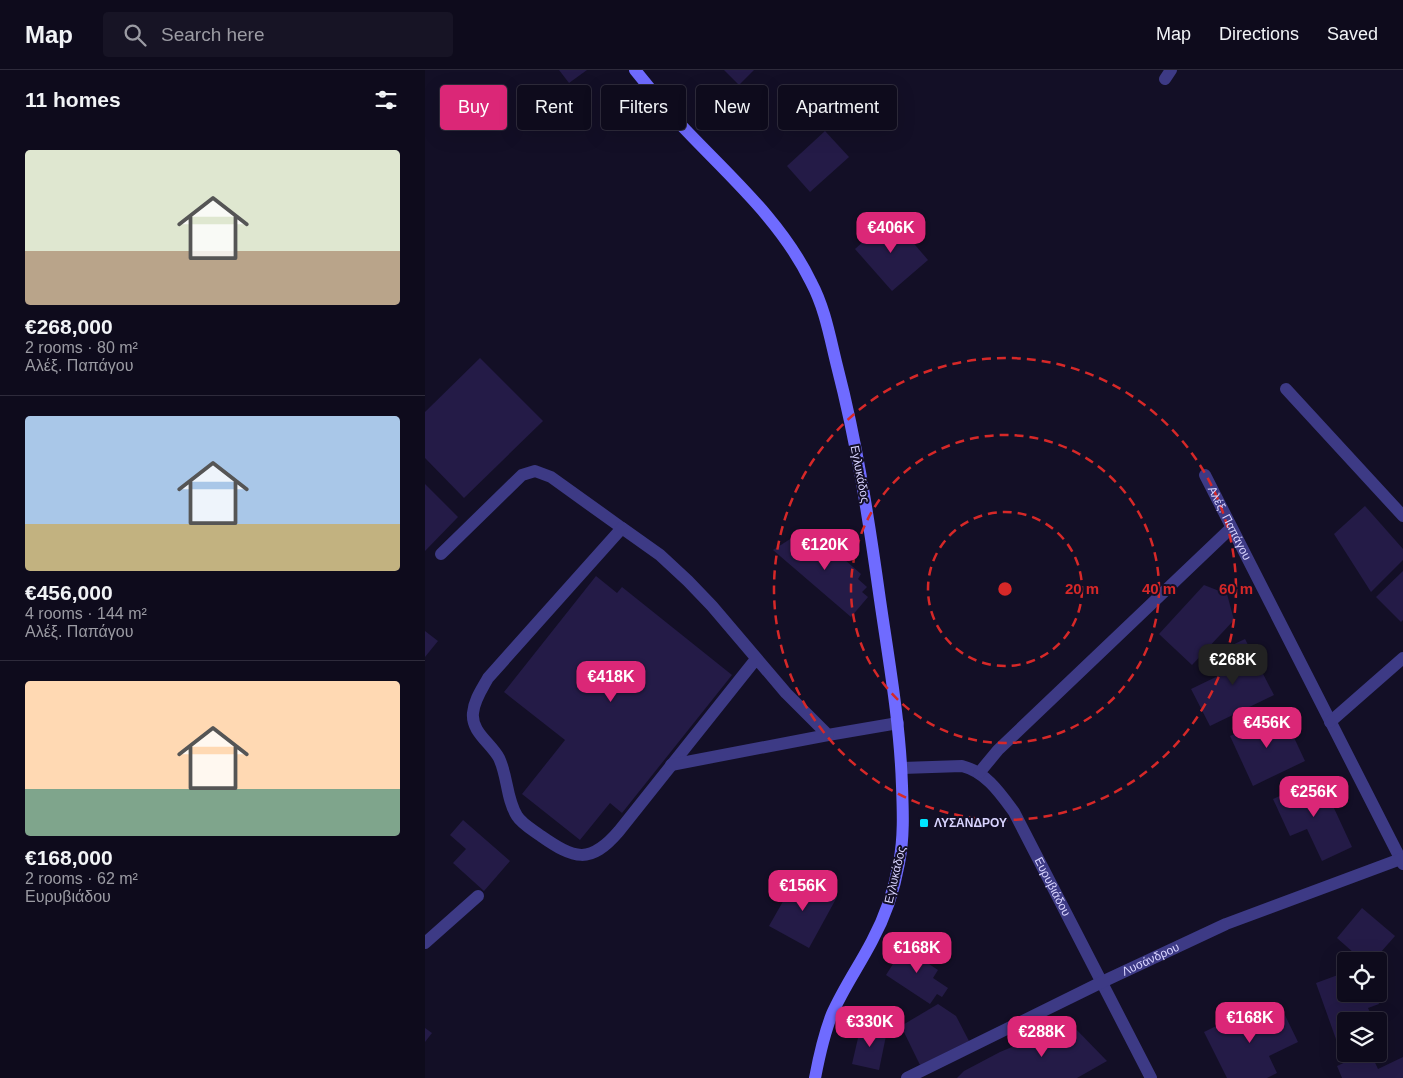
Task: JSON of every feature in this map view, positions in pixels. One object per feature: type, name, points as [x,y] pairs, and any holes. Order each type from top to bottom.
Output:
[{"type":"main road","name":"Εγλυκάδος","points":[[635,70],[682,126],[773,223],[798,258],[812,282],[823,311],[842,385],[862,482],[898,723],[902,768],[902,842],[896,878],[886,912],[832,1015],[815,1078]]},
{"type":"street","points":[[1286,389],[1403,516]]},
{"type":"street","points":[[441,554],[522,475],[535,471],[551,476],[660,555],[711,606],[786,693],[828,736]]},
{"type":"street","name":"Αλέξ. Παπάγου","points":[[1205,475],[1402,860]]},
{"type":"street","points":[[622,528],[487,678],[476,700],[472,714],[476,729],[498,757],[510,800],[518,818],[552,844],[572,854],[590,854],[612,840],[756,659]]},
{"type":"street","points":[[979,773],[998,750],[1231,528]]},
{"type":"street","points":[[1330,722],[1403,658]]},
{"type":"street","points":[[671,766],[898,723]]},
{"type":"street","name":"Ευρυβιάδου","points":[[902,768],[954,765],[969,768],[979,773],[996,788],[1014,812],[1151,1078]]},
{"type":"street","name":"Λυσάνδρου","points":[[907,1078],[1102,982],[1227,924],[1402,860]]},
{"type":"street","points":[[425,943],[478,896]]},
{"type":"building","points":[[559,70],[587,70],[569,83]]},
{"type":"building","points":[[724,70],[754,70],[739,85]]},
{"type":"building","points":[[825,131],[849,157],[810,192],[787,166]]},
{"type":"building","points":[[891,217],[928,260],[892,291],[855,249]]},
{"type":"building","points":[[480,358],[543,421],[464,498],[425,458],[425,412]]},
{"type":"building","points":[[425,484],[458,517],[425,551]]},
{"type":"building","points":[[1365,506],[1403,549],[1403,560],[1371,592],[1334,534]]},
{"type":"building","points":[[798,534],[828,545],[861,574],[858,579],[867,587],[862,592],[868,597],[851,617],[773,550]]},
{"type":"building","points":[[1403,571],[1403,620],[1401,622],[1376,597]]},
{"type":"building","points":[[596,576],[617,593],[622,587],[732,675],[622,813],[610,803],[580,840],[522,794],[565,740],[504,692]]},
{"type":"building","points":[[1204,585],[1227,594],[1234,620],[1192,665],[1159,634]]},
{"type":"building","points":[[425,631],[438,641],[425,657]]},
{"type":"building","points":[[1245,639],[1274,695],[1210,726],[1191,689],[1220,675],[1215,666],[1232,658],[1226,648]]},
{"type":"building","points":[[1282,712],[1305,761],[1253,786],[1230,736]]},
{"type":"building","points":[[1320,778],[1352,847],[1322,861],[1307,829],[1290,836],[1273,799]]},
{"type":"building","points":[[463,820],[510,861],[484,891],[453,863],[466,849],[450,835]]},
{"type":"building","points":[[798,875],[837,897],[809,948],[769,926]]},
{"type":"building","points":[[1362,908],[1395,936],[1381,952],[1353,952],[1337,938]]},
{"type":"building","points":[[907,942],[934,958],[929,964],[938,970],[933,978],[948,988],[942,997],[937,994],[930,1004],[886,975]]},
{"type":"building","points":[[1337,975],[1337,1002],[1378,1002],[1379,1004],[1368,1008],[1370,1012],[1337,1012],[1337,1042],[1316,983]]},
{"type":"building","points":[[938,1004],[956,1016],[969,1041],[920,1065],[901,1026]]},
{"type":"building","points":[[1282,1009],[1298,1042],[1269,1056],[1277,1073],[1267,1078],[1227,1078],[1204,1032],[1249,1010],[1255,1022]]},
{"type":"building","points":[[1070,1023],[1107,1061],[1077,1078],[957,1078],[964,1071],[1000,1052]]},
{"type":"building","points":[[861,1025],[887,1031],[879,1070],[852,1064]]},
{"type":"building","points":[[425,1028],[432,1033],[425,1042]]},
{"type":"building","points":[[1403,1057],[1403,1078],[1342,1078],[1337,1066],[1346,1062],[1375,1062],[1378,1069]]},
{"type":"place","name":"ΛΥΣΑΝΔΡΟΥ","points":[[924,823]]}]
